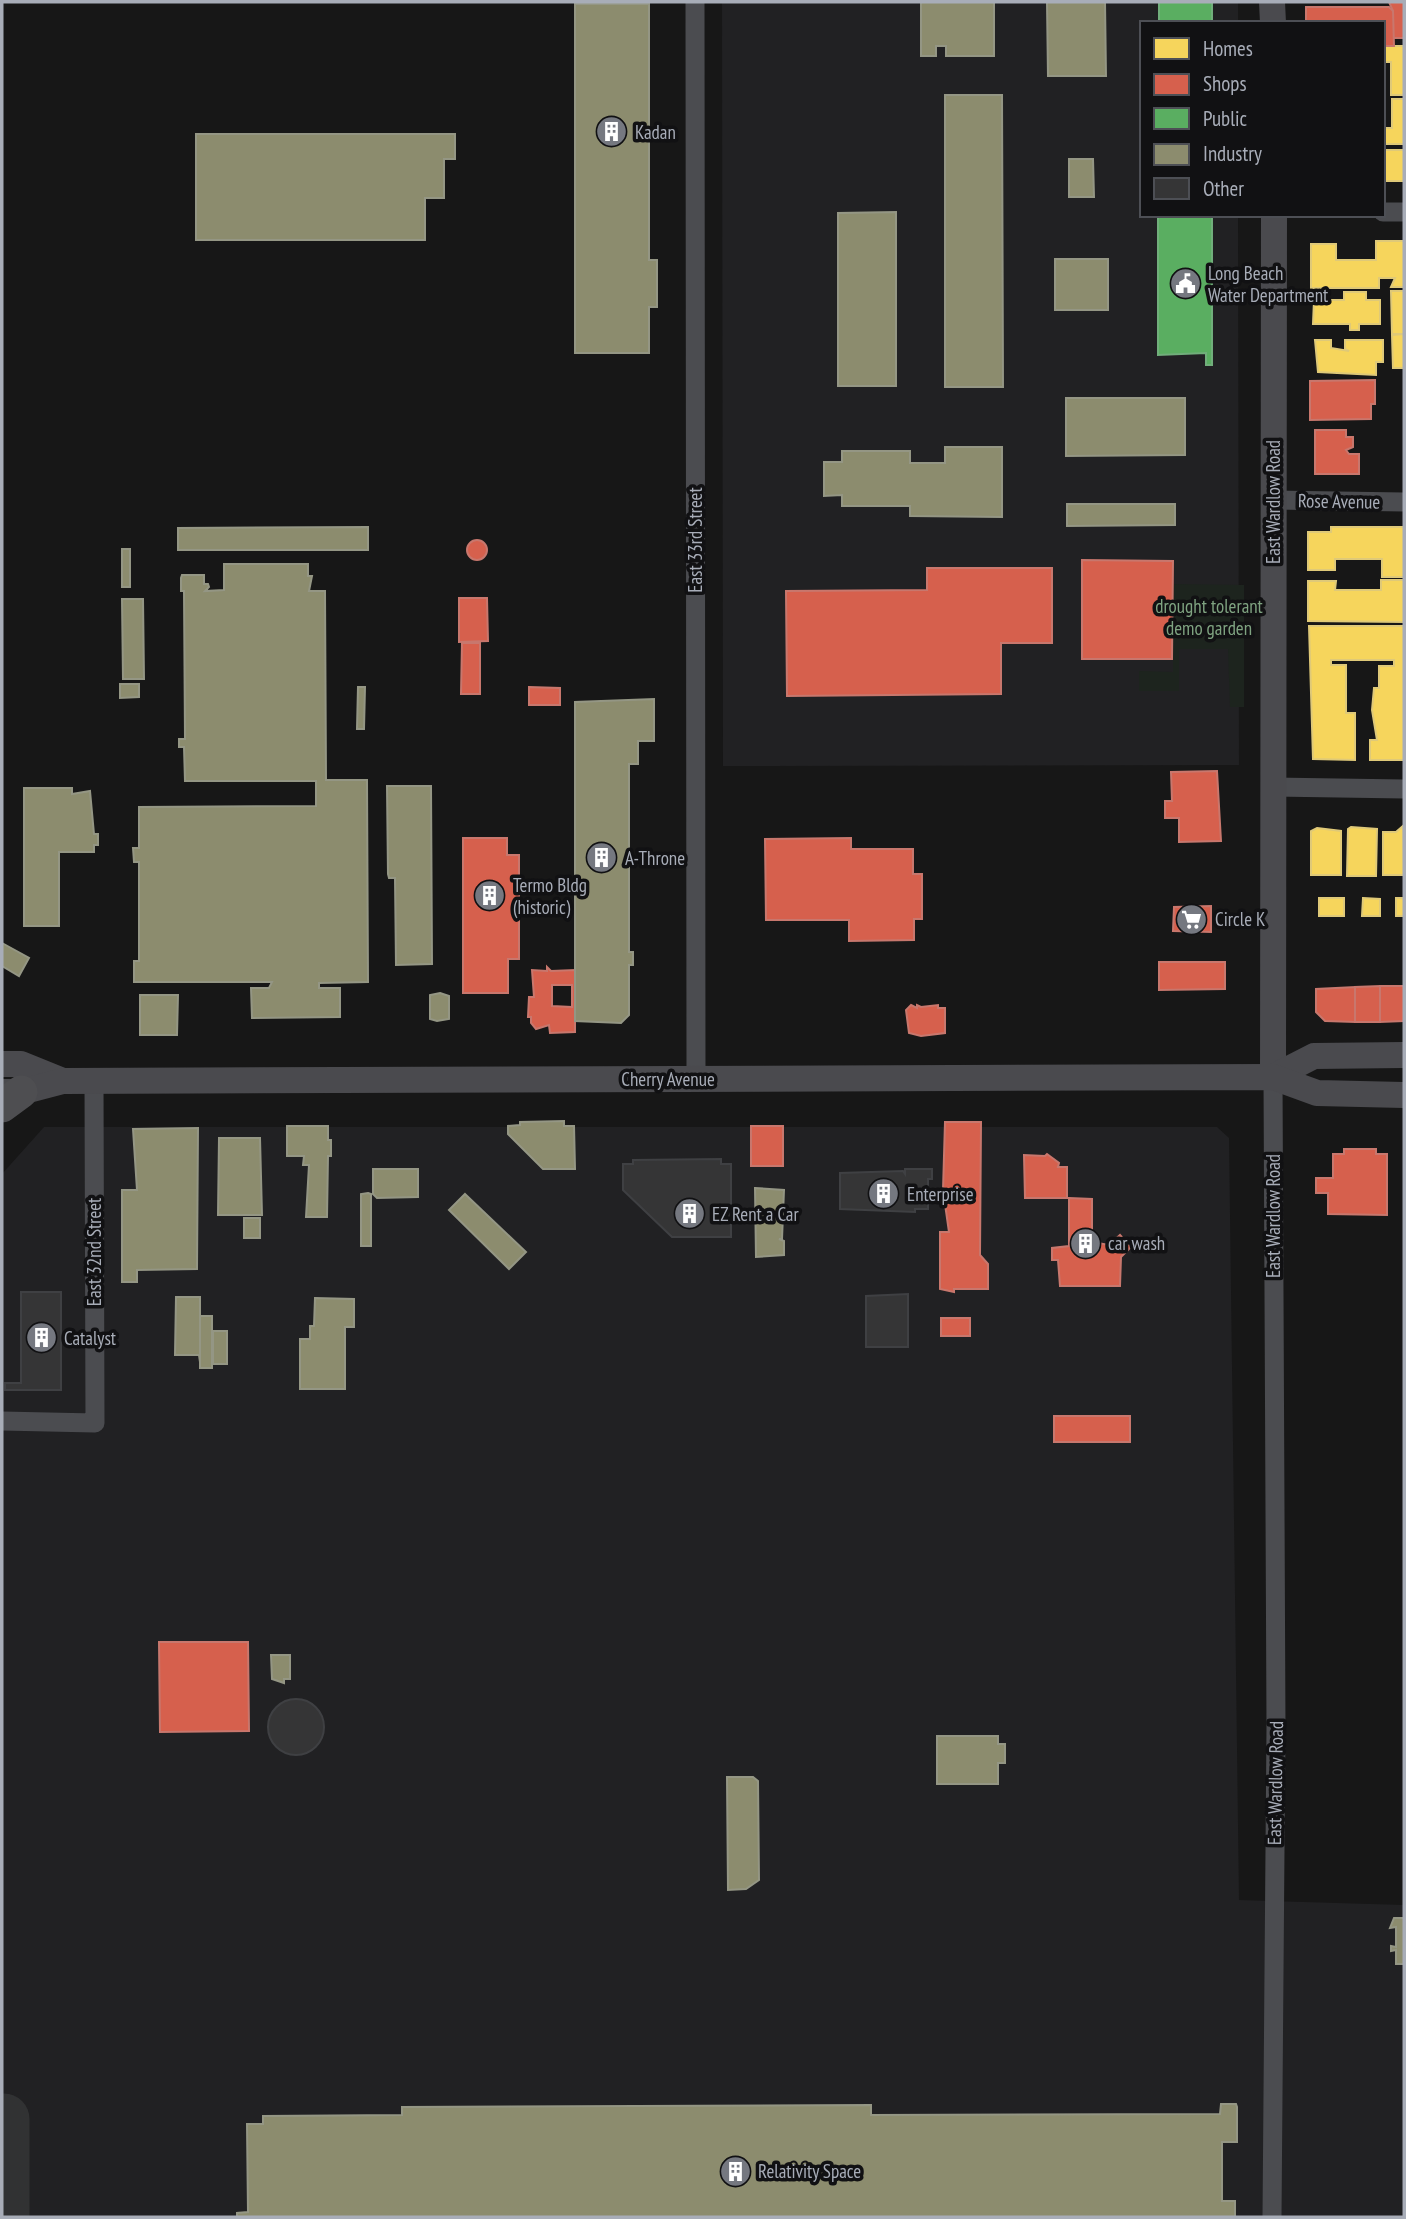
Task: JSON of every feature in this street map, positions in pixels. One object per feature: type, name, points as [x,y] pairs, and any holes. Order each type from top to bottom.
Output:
[{"type":"main road","points":[[1272,2],[1273,21]]},
{"type":"main road","name":"East Wardlow Road","points":[[1273,1077],[1274,217]]},
{"type":"main road","name":"Cherry Avenue","points":[[1273,1077],[1314,1056],[1404,1055]]},
{"type":"main road","name":"Cherry Avenue","points":[[2,1064],[21,1064],[63,1081]]},
{"type":"main road","name":"Cherry Avenue","points":[[8,1097],[63,1081],[1273,1077],[1317,1093],[1404,1095]]},
{"type":"street","name":"East 33rd Street","points":[[695,2],[696,1079]]},
{"type":"street","points":[[1385,212],[1404,212]]},
{"type":"street","name":"Rose Avenue","points":[[1273,500],[1404,502]]},
{"type":"street","points":[[1273,787],[1404,789]]},
{"type":"street","name":"East Wardlow Road","points":[[1272,2217],[1276,1727],[1273,1077]]},
{"type":"street","name":"East 32nd Street","points":[[2,1421],[95,1423],[94,1081]]},
{"type":"shaded area","points":[[722,2],[1238,2],[1238,21],[1140,21],[1140,217],[1238,217],[1239,765],[723,766]]},
{"type":"shaded area","points":[[44,1127],[1217,1127],[1229,1138],[1239,1900],[1404,1905],[1404,2217],[2,2217],[2,1174]]},
{"type":"green space","name":"drought tolerant demo garden","points":[[1173,584],[1244,585],[1244,707],[1230,707],[1228,649],[1179,649],[1179,691],[1139,691],[1139,671],[1173,672]]},
{"type":"building: Homes","points":[[1385,46],[1404,46],[1404,95],[1391,95],[1391,62],[1385,62]]},
{"type":"building: Homes","points":[[1392,99],[1404,99],[1404,144],[1385,144],[1385,128],[1392,128]]},
{"type":"building: Homes","points":[[1385,150],[1404,150],[1404,181],[1385,181]]},
{"type":"building: Homes","points":[[1376,241],[1404,241],[1404,287],[1391,287],[1395,278],[1379,278],[1379,288],[1311,288],[1311,244],[1336,244],[1336,260],[1376,260]]},
{"type":"building: Homes","points":[[1391,291],[1404,291],[1404,334],[1392,334]]},
{"type":"building: Homes","points":[[1344,292],[1366,292],[1366,300],[1380,300],[1380,324],[1359,324],[1359,330],[1350,330],[1350,324],[1313,324],[1314,300],[1344,300]]},
{"type":"building: Homes","points":[[1404,334],[1404,368],[1393,368],[1392,335]]},
{"type":"building: Homes","points":[[1315,340],[1331,340],[1331,348],[1349,351],[1345,349],[1345,340],[1383,340],[1383,362],[1376,362],[1376,375],[1318,372]]},
{"type":"building: Homes","points":[[1331,527],[1404,527],[1404,577],[1382,577],[1382,559],[1335,559],[1335,570],[1308,570],[1308,532],[1331,532]]},
{"type":"building: Homes","points":[[1381,580],[1404,580],[1404,622],[1308,621],[1308,581],[1336,581],[1335,590],[1381,590]]},
{"type":"building: Homes","points":[[1309,626],[1404,626],[1404,760],[1370,760],[1370,740],[1377,740],[1372,710],[1374,688],[1379,688],[1379,666],[1394,666],[1394,660],[1331,660],[1331,665],[1346,665],[1346,713],[1355,713],[1355,760],[1313,759]]},
{"type":"building: Homes","points":[[1403,826],[1404,875],[1383,875],[1383,832],[1396,832]]},
{"type":"building: Homes","points":[[1317,828],[1341,831],[1341,875],[1311,875],[1311,831]]},
{"type":"building: Homes","points":[[1348,829],[1377,829],[1376,876],[1347,876]]},
{"type":"building: Homes","points":[[1319,898],[1344,898],[1344,916],[1319,916]]},
{"type":"building: Homes","points":[[1363,898],[1380,899],[1380,916],[1362,916]]},
{"type":"building: Homes","points":[[1396,898],[1404,898],[1404,916],[1396,916]]},
{"type":"building: Shops","points":[[1389,2],[1404,2],[1404,38],[1393,38],[1393,11]]},
{"type":"building: Shops","points":[[1306,7],[1389,7],[1393,11],[1394,46],[1385,46],[1385,21],[1306,21]]},
{"type":"building: Shops","points":[[1375,380],[1375,404],[1371,404],[1371,419],[1310,420],[1310,381]]},
{"type":"building: Shops","points":[[1315,430],[1346,430],[1346,437],[1353,437],[1353,447],[1346,450],[1349,454],[1359,454],[1359,474],[1315,474]]},
{"type":"building: Shops","points":[[477,540],[484,543],[487,550],[484,557],[477,560],[470,557],[467,550],[470,543]]},
{"type":"building: Shops","points":[[1082,560],[1173,561],[1172,659],[1082,659]]},
{"type":"building: Shops","points":[[927,568],[1052,568],[1052,643],[1001,643],[1001,694],[787,696],[786,591],[927,590]]},
{"type":"building: Shops","points":[[459,598],[487,598],[488,641],[459,642]]},
{"type":"building: Shops","points":[[462,643],[480,643],[480,694],[461,694]]},
{"type":"building: Shops","points":[[529,687],[560,688],[560,705],[529,705]]},
{"type":"building: Shops","points":[[1217,771],[1221,841],[1179,842],[1179,818],[1165,818],[1165,801],[1172,801],[1171,772]]},
{"type":"building: Shops","name":"Termo Bldg (historic)","points":[[463,838],[507,838],[507,855],[519,855],[519,959],[508,959],[508,993],[463,993]]},
{"type":"building: Shops","points":[[851,838],[851,849],[913,849],[913,874],[922,874],[922,919],[914,919],[914,940],[849,941],[849,920],[766,920],[765,839]]},
{"type":"building: Shops","name":"Circle K","points":[[1211,906],[1211,932],[1173,931],[1174,907]]},
{"type":"building: Shops","points":[[1159,962],[1225,962],[1225,989],[1159,990]]},
{"type":"building: Shops","points":[[547,967],[551,971],[575,970],[575,1032],[550,1033],[549,1025],[536,1029],[531,1023],[531,1017],[528,1017],[529,997],[534,997],[532,970],[547,971]],"holes":[[[552,985],[572,985],[572,1007],[552,1006]]]},
{"type":"building: Shops","points":[[1380,986],[1404,986],[1404,1021],[1380,1022]]},
{"type":"building: Shops","points":[[1380,986],[1380,1022],[1355,1022],[1355,987]]},
{"type":"building: Shops","points":[[1355,987],[1355,1022],[1325,1021],[1316,1012],[1316,989]]},
{"type":"building: Shops","points":[[911,1005],[917,1008],[917,1005],[938,1005],[938,1008],[945,1008],[945,1033],[921,1036],[909,1033],[906,1010]]},
{"type":"building: Shops","points":[[945,1122],[981,1122],[980,1255],[988,1264],[988,1289],[954,1289],[954,1292],[940,1289],[940,1232],[949,1232],[943,1190]]},
{"type":"building: Shops","points":[[751,1126],[783,1126],[783,1166],[751,1166]]},
{"type":"building: Shops","points":[[1344,1149],[1376,1149],[1376,1154],[1387,1154],[1387,1215],[1328,1214],[1328,1193],[1316,1193],[1316,1178],[1333,1178],[1333,1154],[1344,1154]]},
{"type":"building: Shops","points":[[1047,1154],[1059,1163],[1058,1167],[1067,1167],[1067,1198],[1025,1198],[1024,1155]]},
{"type":"building: Shops","name":"car wash","points":[[1069,1198],[1092,1199],[1092,1242],[1109,1245],[1120,1235],[1131,1247],[1121,1257],[1120,1286],[1060,1286],[1058,1260],[1052,1260],[1052,1248],[1069,1246]]},
{"type":"building: Shops","points":[[941,1318],[970,1318],[970,1336],[941,1336]]},
{"type":"building: Shops","points":[[1054,1416],[1130,1416],[1130,1442],[1054,1442]]},
{"type":"building: Shops","points":[[159,1642],[248,1642],[249,1731],[160,1732]]},
{"type":"building: Public","points":[[1159,2],[1212,2],[1212,21],[1159,21]]},
{"type":"building: Public","name":"Long Beach Water Department","points":[[1158,217],[1212,217],[1212,365],[1206,365],[1206,353],[1158,355]]},
{"type":"building: Industry","points":[[921,2],[994,2],[994,56],[946,56],[946,46],[936,46],[936,56],[921,56]]},
{"type":"building: Industry","points":[[1047,2],[1105,2],[1106,76],[1048,76]]},
{"type":"building: Industry","name":"Kadan","points":[[575,4],[649,4],[649,260],[657,260],[657,307],[649,307],[649,353],[575,353]]},
{"type":"building: Industry","points":[[945,95],[1002,95],[1003,387],[945,387]]},
{"type":"building: Industry","points":[[196,134],[455,134],[455,159],[444,159],[444,198],[425,198],[425,240],[196,240]]},
{"type":"building: Industry","points":[[1069,159],[1093,159],[1094,197],[1069,197]]},
{"type":"building: Industry","points":[[896,212],[896,386],[838,386],[838,213]]},
{"type":"building: Industry","points":[[1055,259],[1108,259],[1108,310],[1055,310]]},
{"type":"building: Industry","points":[[1066,398],[1185,398],[1185,455],[1066,456]]},
{"type":"building: Industry","points":[[945,447],[1002,447],[1002,517],[910,516],[910,506],[842,506],[842,495],[824,496],[824,462],[842,462],[842,451],[910,451],[910,463],[945,463]]},
{"type":"building: Industry","points":[[1067,504],[1175,504],[1175,525],[1067,526]]},
{"type":"building: Industry","points":[[368,527],[368,550],[178,550],[178,528]]},
{"type":"building: Industry","points":[[122,549],[130,549],[130,587],[122,587]]},
{"type":"building: Industry","points":[[224,564],[308,564],[308,576],[312,576],[309,591],[325,591],[326,780],[367,780],[368,982],[319,983],[319,988],[340,988],[340,1017],[252,1018],[251,988],[269,988],[272,982],[134,982],[134,961],[139,961],[139,862],[134,862],[133,848],[139,848],[139,807],[316,806],[316,781],[185,781],[184,747],[179,747],[179,739],[185,739],[184,591],[181,591],[181,578],[182,575],[204,575],[204,584],[209,587],[205,591],[224,590]]},
{"type":"building: Industry","points":[[122,599],[143,599],[144,679],[123,679]]},
{"type":"building: Industry","points":[[120,684],[139,684],[139,697],[120,698]]},
{"type":"building: Industry","points":[[358,687],[365,687],[364,729],[357,729]]},
{"type":"building: Industry","name":"A-Throne","points":[[654,699],[654,741],[638,741],[638,764],[629,764],[629,952],[633,952],[633,965],[629,965],[629,1015],[621,1023],[575,1021],[575,702]]},
{"type":"building: Industry","points":[[387,786],[431,786],[432,964],[396,965],[395,878],[389,878],[388,874]]},
{"type":"building: Industry","points":[[24,788],[72,788],[72,794],[90,791],[94,834],[98,834],[98,845],[94,845],[94,852],[59,852],[59,926],[24,926]]},
{"type":"building: Industry","points":[[2,943],[29,958],[19,976],[2,966]]},
{"type":"building: Industry","points":[[440,993],[449,996],[449,1019],[437,1021],[430,1019],[430,995]]},
{"type":"building: Industry","points":[[140,995],[178,995],[177,1035],[140,1035]]},
{"type":"building: Industry","points":[[564,1121],[564,1126],[574,1126],[575,1169],[543,1169],[508,1134],[508,1126],[520,1125],[520,1122]]},
{"type":"building: Industry","points":[[287,1126],[328,1126],[331,1156],[328,1156],[327,1217],[306,1217],[309,1165],[303,1165],[304,1156],[287,1156]]},
{"type":"building: Industry","points":[[198,1128],[197,1269],[137,1270],[137,1282],[122,1282],[122,1190],[137,1190],[133,1129]]},
{"type":"building: Industry","points":[[219,1138],[260,1138],[262,1215],[218,1215]]},
{"type":"building: Industry","points":[[373,1169],[418,1169],[418,1197],[377,1198],[373,1194]]},
{"type":"building: Industry","points":[[755,1188],[784,1190],[782,1239],[779,1239],[784,1241],[784,1255],[756,1257]]},
{"type":"building: Industry","points":[[361,1194],[371,1194],[371,1246],[361,1246]]},
{"type":"building: Industry","points":[[465,1194],[526,1252],[509,1269],[449,1210]]},
{"type":"building: Industry","points":[[244,1218],[260,1218],[260,1238],[244,1238]]},
{"type":"building: Industry","points":[[176,1297],[200,1297],[200,1362],[199,1355],[175,1355]]},
{"type":"building: Industry","points":[[315,1298],[354,1299],[354,1327],[345,1327],[345,1389],[300,1389],[300,1339],[310,1339],[310,1326],[314,1326]]},
{"type":"building: Industry","points":[[200,1316],[212,1316],[212,1368],[200,1368]]},
{"type":"building: Industry","points":[[213,1331],[227,1331],[227,1364],[213,1364]]},
{"type":"building: Industry","points":[[271,1655],[290,1655],[290,1679],[284,1679],[284,1683],[272,1679]]},
{"type":"building: Industry","points":[[937,1736],[998,1736],[998,1744],[1005,1744],[1005,1763],[998,1763],[998,1784],[937,1784]]},
{"type":"building: Industry","points":[[727,1777],[753,1777],[758,1781],[759,1880],[746,1889],[728,1890]]},
{"type":"building: Industry","points":[[1394,1918],[1404,1918],[1404,1964],[1396,1964],[1396,1950],[1391,1951],[1391,1946],[1396,1947],[1396,1927],[1390,1928]]},
{"type":"building: Industry","name":"Relativity Space","points":[[1221,2104],[1236,2104],[1237,2107],[1237,2142],[1222,2142],[1222,2201],[1235,2201],[1235,2217],[237,2217],[237,2213],[248,2212],[247,2124],[263,2124],[263,2116],[402,2115],[402,2107],[871,2105],[871,2115],[1220,2114]]},
{"type":"building: Other","name":"EZ Rent a Car","points":[[721,1159],[721,1164],[731,1164],[731,1237],[672,1237],[623,1190],[623,1164],[633,1164],[633,1160]]},
{"type":"building: Other","name":"Enterprise","points":[[905,1169],[932,1169],[932,1179],[928,1179],[928,1209],[915,1209],[915,1212],[840,1209],[840,1173],[903,1171],[905,1174]]},
{"type":"building: Other","name":"Catalyst","points":[[21,1292],[61,1292],[61,1390],[5,1390],[5,1383],[21,1383]]},
{"type":"building: Other","points":[[908,1294],[908,1347],[866,1347],[866,1296]]},
{"type":"building: Other","points":[[290,1699],[302,1699],[312,1703],[320,1711],[324,1727],[320,1743],[312,1751],[302,1755],[290,1755],[280,1751],[272,1743],[268,1733],[268,1721],[272,1711],[280,1703]]},
{"type":"taxiway","points":[[4,2119],[4,2217]]},
{"type":"place","name":"Kadan","points":[[612,132]]},
{"type":"place","name":"Long Beach Water Department","points":[[1185,284]]},
{"type":"place","name":"A-Throne","points":[[602,858]]},
{"type":"place","name":"Termo Bldg (historic)","points":[[490,896]]},
{"type":"place","name":"Circle K","points":[[1192,919]]},
{"type":"place","name":"Enterprise","points":[[884,1194]]},
{"type":"place","name":"EZ Rent a Car","points":[[689,1214]]},
{"type":"place","name":"car wash","points":[[1085,1243]]},
{"type":"place","name":"Catalyst","points":[[41,1338]]},
{"type":"place","name":"Relativity Space","points":[[735,2171]]}]
